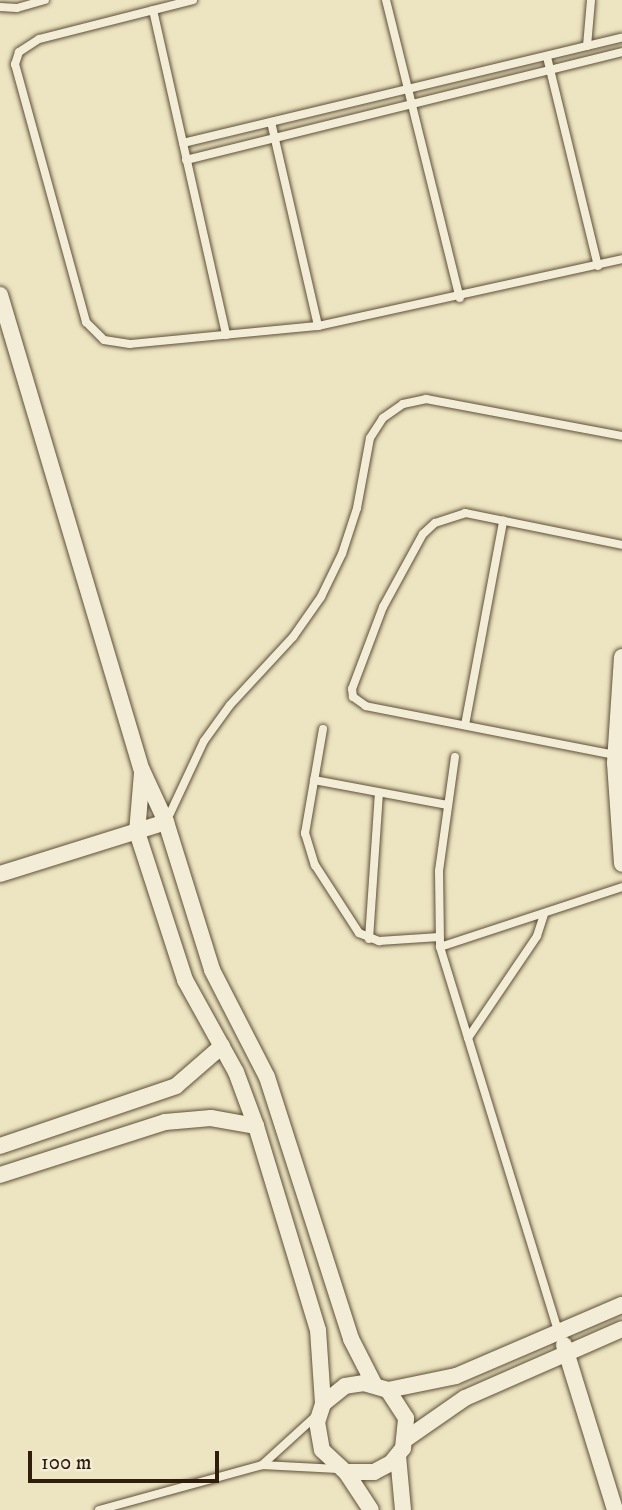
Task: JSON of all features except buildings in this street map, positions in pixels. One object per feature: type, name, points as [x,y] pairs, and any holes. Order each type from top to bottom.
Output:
[{"type":"street","points":[[0,295],[142,770],[166,822],[212,970],[267,1077],[351,1339],[381,1387],[406,1418],[406,1439],[398,1456],[403,1510]]},
{"type":"street","points":[[622,657],[617,760],[622,864]]},
{"type":"street","points":[[142,770],[137,832],[185,980],[222,1046],[256,1126],[318,1331],[321,1408],[318,1441],[327,1458],[344,1471],[371,1510]]},
{"type":"street","points":[[0,874],[166,822]]},
{"type":"street","points":[[0,1146],[176,1086],[222,1046]]},
{"type":"street","points":[[0,1175],[164,1122],[211,1118],[256,1126]]},
{"type":"street","points":[[321,1408],[345,1386],[381,1387],[456,1376],[622,1305]]},
{"type":"street","points":[[406,1439],[464,1398],[622,1329]]},
{"type":"street","points":[[559,1333],[615,1510]]},
{"type":"street","points":[[344,1471],[374,1472],[398,1456]]},
{"type":"lane","points":[[0,6],[17,8],[45,0]]},
{"type":"lane","points":[[193,0],[27,43],[15,64],[16,76],[86,322],[93,333],[117,344],[318,326],[460,298],[622,259]]},
{"type":"lane","points":[[386,0],[460,298]]},
{"type":"lane","points":[[587,46],[591,0]]},
{"type":"lane","points":[[153,10],[226,335]]},
{"type":"lane","points":[[183,143],[622,38]]},
{"type":"lane","points":[[186,160],[622,52]]},
{"type":"lane","points":[[547,57],[598,266]]},
{"type":"lane","points":[[271,122],[318,326]]},
{"type":"lane","points":[[166,822],[204,741],[230,705],[293,637],[321,597],[342,554],[357,508],[370,438],[383,418],[403,404],[426,399],[622,436]]},
{"type":"lane","points":[[617,760],[465,725],[366,706],[353,697],[352,689],[383,607],[423,534],[435,523],[457,514],[622,545]]},
{"type":"lane","points":[[465,725],[503,521]]},
{"type":"lane","points":[[323,729],[305,833],[308,850],[350,925],[369,939],[439,937]]},
{"type":"lane","points":[[455,757],[439,871],[440,947],[559,1333]]},
{"type":"lane","points":[[314,780],[448,805]]},
{"type":"lane","points":[[369,939],[379,794]]},
{"type":"lane","points":[[440,947],[622,887]]},
{"type":"lane","points":[[468,1038],[537,936],[544,914]]},
{"type":"lane","points":[[262,1465],[321,1408]]},
{"type":"lane","points":[[99,1510],[262,1465],[344,1471]]}]
